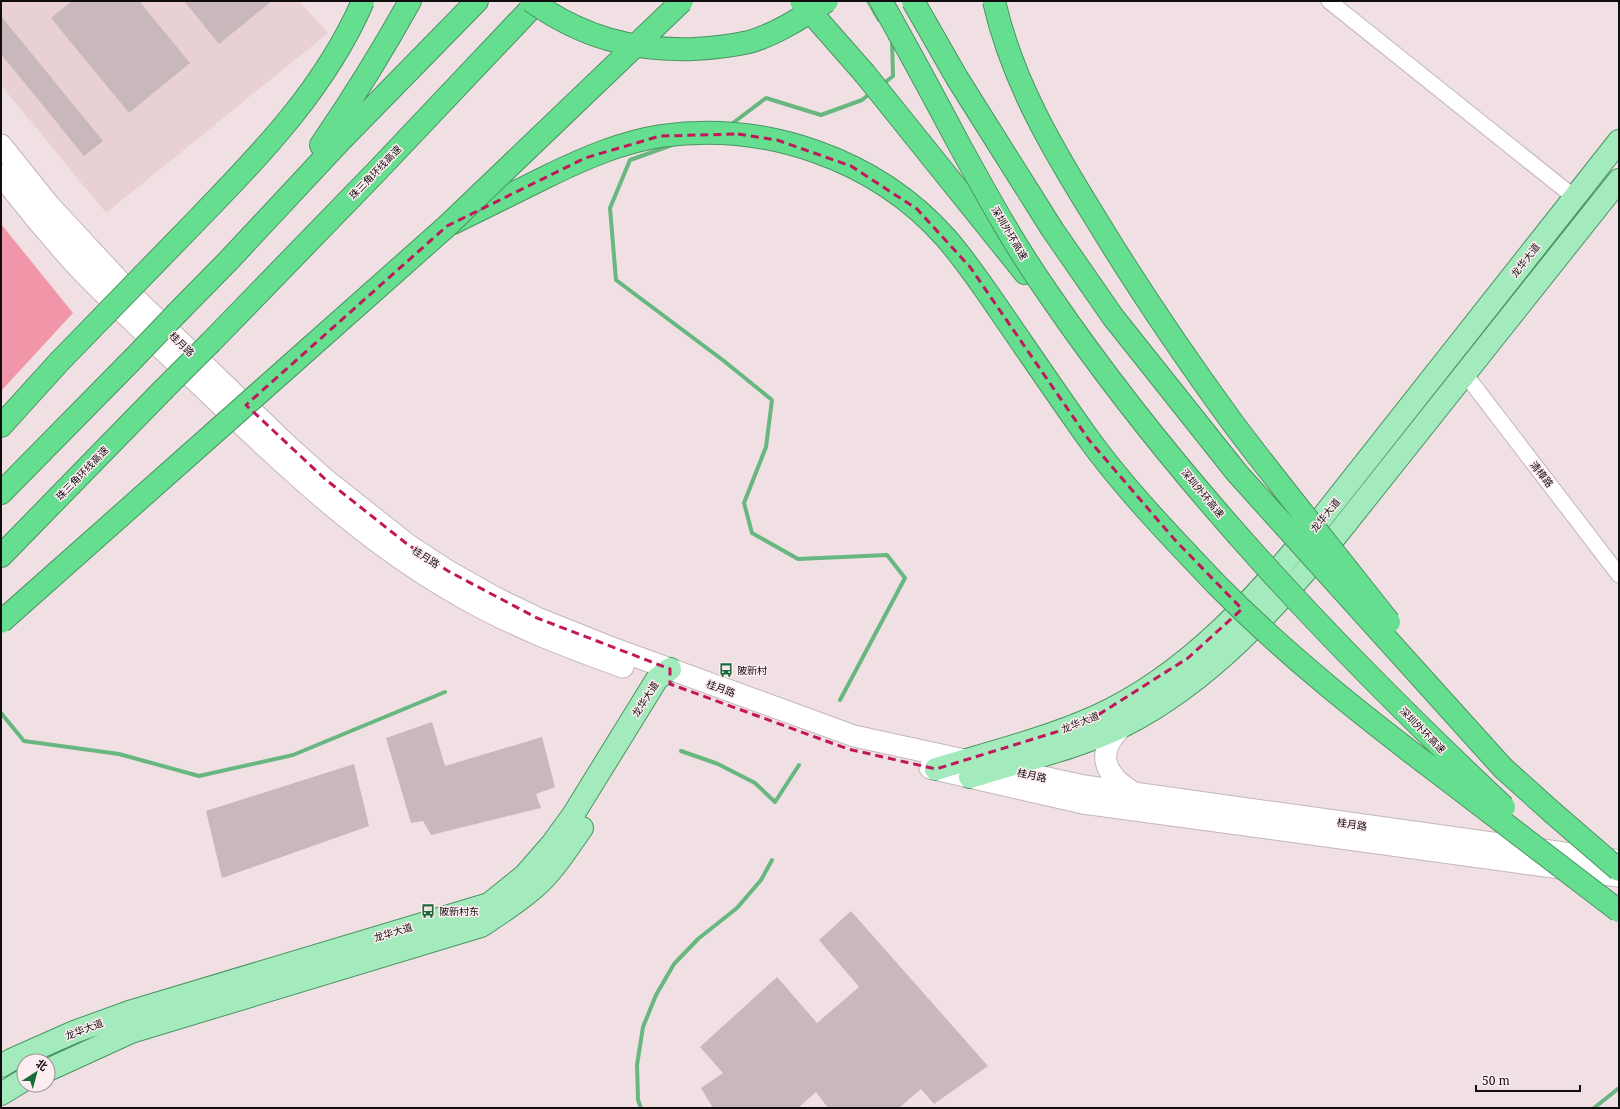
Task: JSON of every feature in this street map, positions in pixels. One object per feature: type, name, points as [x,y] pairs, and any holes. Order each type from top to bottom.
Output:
[{"type":"highway","points":[[1,426],[59,362],[226,190],[285,125],[318,81],[338,50],[363,1]]},
{"type":"highway","points":[[256,230],[298,176],[347,107],[410,1]]},
{"type":"highway","points":[[1,493],[133,359],[342,138],[477,1]]},
{"type":"highway","points":[[531,1],[545,11],[574,27],[606,39],[634,46],[675,49],[716,48],[749,42],[789,25],[826,1]]},
{"type":"highway","name":"珠三角环线高速","points":[[1,556],[211,342],[538,1]]},
{"type":"highway","points":[[1,622],[447,226],[682,1]]},
{"type":"highway","points":[[801,1],[870,80],[1107,376]]},
{"type":"highway","name":"深圳外环高速","points":[[881,1],[1005,227],[1049,295],[1107,376],[1209,501],[1277,579],[1368,675],[1440,748],[1504,808],[1619,910]]},
{"type":"highway","points":[[913,1],[957,78],[1009,162],[1113,317],[1237,473],[1504,768],[1619,870]]},
{"type":"highway","points":[[994,1],[1012,63],[1033,110],[1058,158],[1134,282],[1236,426],[1504,768]]},
{"type":"highway","points":[[447,226],[585,158],[622,145],[660,136],[691,134],[738,134],[777,140],[815,151],[851,166],[885,186],[917,209],[950,243],[970,267],[1090,440],[1165,529],[1220,588],[1267,633],[1367,718],[1619,910]]},
{"type":"main road","name":"龙华大道","points":[[967,769],[1098,715],[1154,683],[1188,658],[1221,630],[1287,560],[1320,520],[1619,140]]},
{"type":"main road","name":"桂月路","points":[[1,145],[49,205],[136,300],[285,443],[369,515],[407,544],[448,571],[494,597],[538,618],[595,641],[666,678],[848,749],[936,769]]},
{"type":"main road","name":"桂月路","points":[[1,175],[35,218],[76,265],[123,313],[295,475],[342,515],[419,571],[460,596],[537,634],[583,653],[854,736],[1083,802],[1619,876]]},
{"type":"main road","name":"龙华大道","points":[[936,769],[999,768],[1093,738],[1124,725],[1153,709],[1190,684],[1223,658],[1250,632],[1336,536],[1619,180]]},
{"type":"main road","name":"龙华大道","points":[[1,1066],[11,1060],[74,1032],[129,1012],[489,904],[525,875],[552,844],[666,678]]},
{"type":"main road","name":"龙华大道","points":[[56,1066],[131,1032],[481,926],[509,909],[535,887],[562,856],[587,821],[666,678]]},
{"type":"main road","points":[[1124,725],[1110,741],[1105,751],[1106,764],[1113,776],[1124,787],[1135,793]]},
{"type":"main road","name":"桂月路","points":[[999,768],[1084,786],[1619,861]]},
{"type":"main road","points":[[1,1094],[16,1085]]},
{"type":"street","points":[[1329,1],[1574,197]]},
{"type":"street","name":"清樟路","points":[[1465,374],[1619,574]]},
{"type":"highlighted area","points":[[738,134],[777,140],[851,166],[917,209],[970,267],[1089,440],[1175,540],[1242,609],[1188,658],[1098,715],[1069,728],[936,769],[848,749],[670,684],[670,669],[537,618],[448,571],[407,544],[325,479],[246,405],[447,226],[585,158],[660,136]]},
{"type":"shaded area","points":[[1,1],[299,1],[328,33],[106,213],[1,85]]},
{"type":"shaded area","points":[[1,224],[73,313],[1,391]]},
{"type":"building","points":[[72,1],[139,1],[190,63],[129,113],[51,18]]},
{"type":"building","points":[[184,1],[272,1],[219,44]]},
{"type":"building","points":[[1,16],[103,141],[84,156],[1,54]]},
{"type":"building","points":[[432,722],[445,766],[542,737],[555,787],[536,794],[541,808],[431,835],[423,821],[411,823],[386,738]]},
{"type":"building","points":[[354,764],[369,826],[222,878],[206,811]]},
{"type":"building","points":[[851,911],[988,1066],[934,1104],[921,1089],[899,1108],[828,1108],[816,1092],[798,1108],[713,1108],[701,1088],[723,1073],[700,1047],[777,977],[817,1023],[859,987],[819,940]]},
{"type":"waterway","points":[[868,1],[879,20]]},
{"type":"waterway","points":[[882,85],[893,76],[892,40],[890,38]]},
{"type":"waterway","points":[[729,126],[766,98],[821,115],[862,100],[872,92]]},
{"type":"waterway","points":[[672,145],[630,160],[610,208],[616,280],[724,361],[772,400],[766,447],[744,503],[752,533],[798,559],[887,555],[905,578],[840,700]]},
{"type":"waterway","points":[[1,713],[24,741],[119,754],[199,776],[293,755],[445,692]]},
{"type":"waterway","points":[[681,751],[718,764],[755,783],[775,802],[799,765]]},
{"type":"waterway","points":[[641,1108],[638,1100],[637,1065],[643,1027],[656,995],[674,964],[698,939],[737,908],[761,880],[772,860]]},
{"type":"waterway","points":[[1594,1108],[1619,1088]]},
{"type":"place","name":"陂新村","points":[[726,670]]},
{"type":"place","name":"陂新村东","points":[[428,911]]}]
